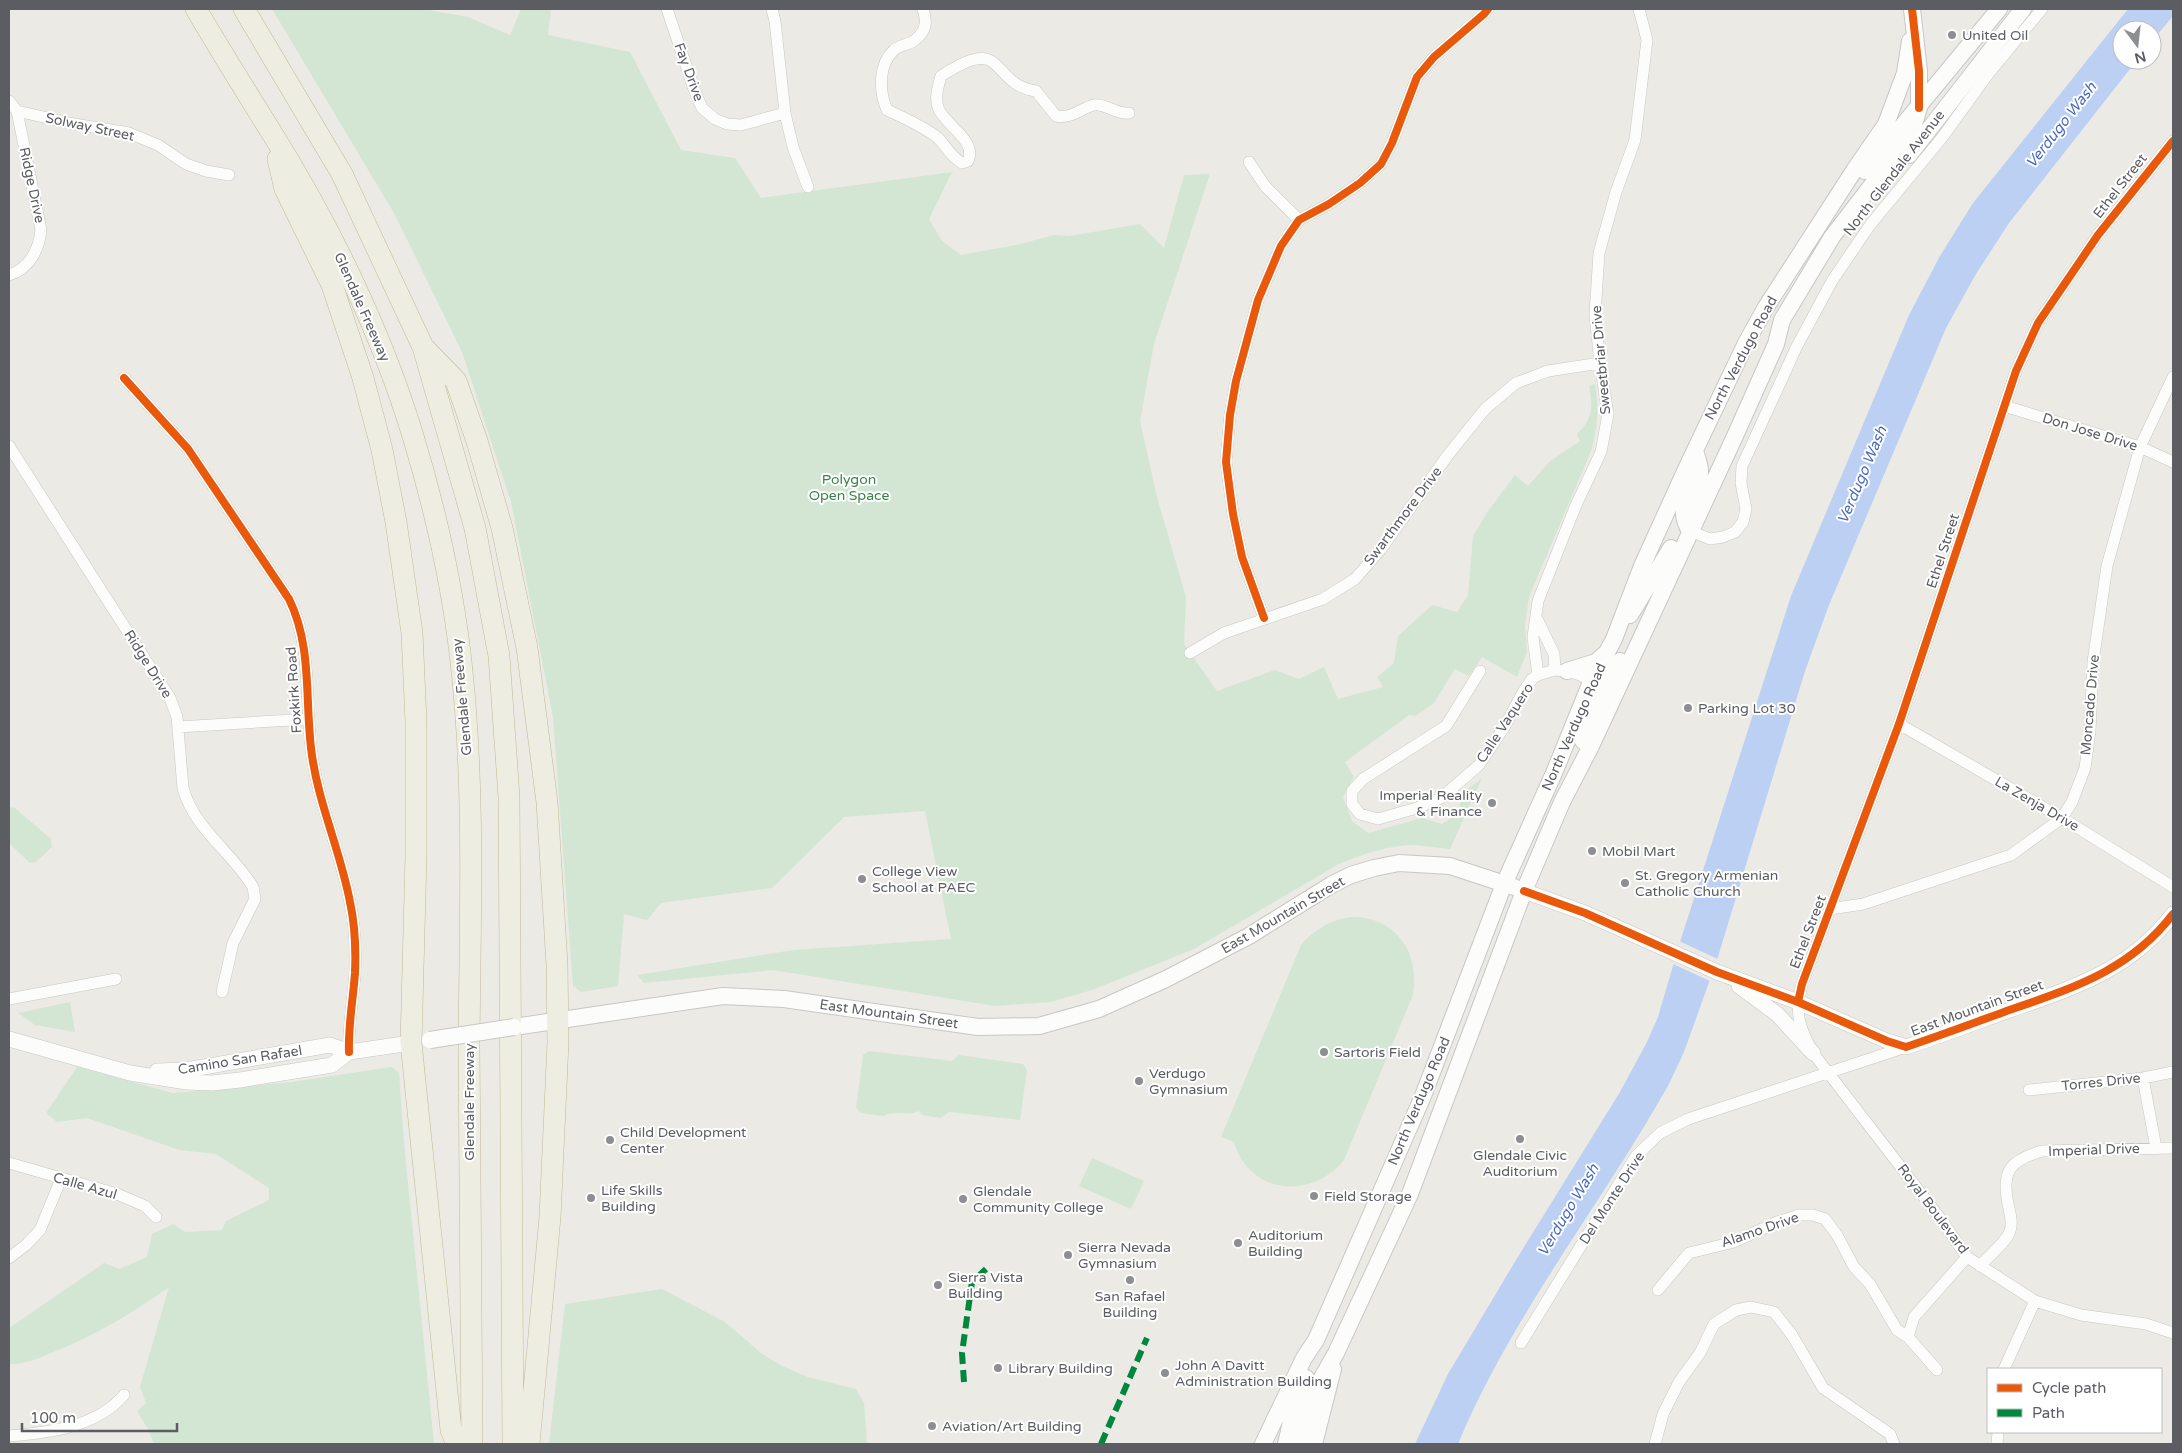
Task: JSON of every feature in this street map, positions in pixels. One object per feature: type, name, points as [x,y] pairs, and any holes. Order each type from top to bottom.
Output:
[{"type":"highway","name":"Glendale Freeway","points":[[196,9],[243,90],[271,132],[356,287],[390,370],[415,445],[443,553],[462,670],[471,837],[469,1172],[472,1444]]},
{"type":"highway","points":[[244,9],[342,174],[423,347],[475,528],[499,656],[509,797],[513,1444]]},
{"type":"highway","points":[[271,132],[285,188],[332,285],[363,378],[382,450],[396,522],[412,633],[416,722],[416,857],[421,1042],[451,1430],[457,1444]]},
{"type":"highway","points":[[423,347],[456,381],[477,442],[502,528],[527,648],[547,802],[557,966],[549,1021],[550,1218],[529,1444]]},
{"type":"main road","name":"North Verdugo Road","points":[[1298,1444],[1314,1395],[1336,1354],[1410,1194],[1524,891],[1562,802],[1585,759],[1776,344],[1782,320],[1832,237],[1911,134],[1918,108],[1919,71],[1912,9]]},
{"type":"main road","name":"North Glendale Avenue","points":[[1804,247],[1999,9]]},
{"type":"main road","name":"North Glendale Avenue","points":[[1776,344],[1835,246],[2024,9]]},
{"type":"main road","name":"North Verdugo Road","points":[[1263,1444],[1304,1358],[1316,1340],[1423,1096],[1504,884],[1554,774],[1598,685],[1642,566],[1695,450],[1746,343],[1804,247],[1886,124],[1905,73],[1913,26]]},
{"type":"main road","points":[[1561,671],[1596,662],[1611,646],[1646,592],[1677,537],[1681,533],[1690,531],[1684,521],[1683,512],[1700,472],[1695,450]]},
{"type":"main road","points":[[1585,759],[1580,748],[1598,685],[1635,630],[1650,618]]},
{"type":"main road","name":"East Mountain Street","points":[[421,1042],[723,996],[784,999],[978,1027],[1039,1026],[1098,1009],[1166,979],[1250,936],[1331,885],[1351,875],[1374,868],[1399,863],[1450,866],[1524,891]]},
{"type":"main road","points":[[1384,1182],[1410,1194]]},
{"type":"main road","points":[[1286,1444],[1297,1401],[1314,1358],[1316,1340]]},
{"type":"main road","points":[[1314,1444],[1331,1384],[1336,1354]]},
{"type":"street","name":"Fay Drive","points":[[667,9],[702,108],[715,119],[727,124],[741,125],[785,113]]},
{"type":"street","points":[[772,9],[776,21],[785,113],[793,147],[808,187]]},
{"type":"street","points":[[923,9],[927,19],[924,31],[912,42],[894,49],[887,59],[880,79],[882,99],[887,110],[939,139],[951,157],[962,163],[968,161],[971,154],[970,146],[950,125],[939,109],[936,92],[941,76],[960,64],[978,58],[989,59],[1024,89],[1036,91],[1056,116],[1064,117],[1095,105],[1123,114],[1129,113]]},
{"type":"street","points":[[1264,618],[1242,557],[1233,514],[1226,462],[1230,415],[1236,381],[1258,300],[1281,246],[1299,220],[1329,204],[1360,183],[1381,164],[1392,143],[1417,76],[1434,57],[1488,9]]},
{"type":"street","name":"Sweetbriar Drive","points":[[1538,675],[1533,637],[1538,601],[1576,506],[1601,452],[1608,414],[1594,315],[1599,253],[1616,192],[1635,140],[1647,40],[1639,9]]},
{"type":"street","points":[[1690,531],[1710,539],[1723,537],[1735,532],[1743,522],[1746,509],[1741,483],[1742,466],[1797,346],[1832,281],[1870,225],[1941,140],[1989,73],[2042,9]]},
{"type":"street","points":[[9,101],[17,111]]},
{"type":"street","name":"Solway Street","points":[[17,111],[74,124],[129,133],[158,145],[186,164],[206,171],[229,175]]},
{"type":"street","name":"Ridge Drive","points":[[9,275],[29,262],[40,242],[42,230],[17,111]]},
{"type":"street","name":"Ethel Street","points":[[1798,1002],[1802,984],[1899,724],[2016,371],[2038,323],[2098,235],[2173,140]]},
{"type":"street","points":[[1249,162],[1265,186],[1299,220]]},
{"type":"street","name":"Swarthmore Drive","points":[[1190,653],[1224,633],[1323,599],[1354,579],[1381,549],[1448,455],[1485,409],[1516,384],[1548,371],[1600,363]]},
{"type":"street","name":"Foxkirk Road","points":[[124,378],[188,449],[288,599],[297,616],[302,635],[309,719],[318,785],[344,877],[354,927],[355,974],[348,1032],[349,1052]]},
{"type":"street","name":"Moncado Drive","points":[[1830,909],[1863,904],[2011,855],[2062,818],[2072,802],[2085,768],[2090,731],[2093,662],[2107,566],[2140,447],[2173,378]]},
{"type":"street","name":"Don Jose Drive","points":[[2004,406],[2140,447],[2173,462]]},
{"type":"street","name":"Ridge Drive","points":[[9,446],[170,698],[178,727],[183,788],[190,806],[201,824],[253,886],[255,899],[229,953],[222,992]]},
{"type":"street","points":[[1536,615],[1561,671],[1580,675],[1598,685]]},
{"type":"street","name":"Calle Vaquero","points":[[1480,671],[1446,726],[1363,779],[1352,791],[1352,804],[1360,814],[1378,820],[1417,808],[1441,798],[1479,765],[1505,726],[1523,692],[1538,675],[1561,671]]},
{"type":"street","points":[[178,727],[309,719]]},
{"type":"street","name":"La Zenja Drive","points":[[1899,724],[2062,818],[2173,887]]},
{"type":"street","name":"East Mountain Street","points":[[1524,891],[1585,913],[1717,972],[1798,1002],[1906,1047],[2095,979],[2160,932],[2173,914]]},
{"type":"street","points":[[1717,972],[1754,995],[1777,1014],[1813,1053]]},
{"type":"street","points":[[9,999],[116,979]]},
{"type":"street","name":"Royal Boulevard","points":[[1798,1002],[1798,1016],[1802,1032],[1813,1053],[1967,1257],[2035,1301],[2081,1315],[2146,1324],[2173,1333]]},
{"type":"street","name":"Camino San Rafael","points":[[9,1039],[130,1073],[186,1070],[330,1045],[349,1052],[421,1042]]},
{"type":"street","name":"Del Monte Drive","points":[[1521,1343],[1636,1156],[1660,1133],[1688,1119],[1828,1071],[1906,1047]]},
{"type":"street","name":"Torres Drive","points":[[2029,1090],[2143,1078],[2173,1072]]},
{"type":"street","points":[[2143,1078],[2156,1148]]},
{"type":"street","name":"Imperial Drive","points":[[1980,1266],[2010,1232],[2012,1218],[2005,1186],[2011,1168],[2022,1157],[2042,1151],[2173,1148]]},
{"type":"street","name":"Calle Azul","points":[[9,1163],[117,1194],[145,1206],[156,1217]]},
{"type":"street","points":[[9,1258],[26,1245],[40,1230],[61,1179]]},
{"type":"street","name":"Alamo Drive","points":[[1658,1290],[1689,1253],[1734,1242],[1777,1222],[1799,1215],[1813,1215],[1825,1219],[1837,1235],[1854,1267],[1870,1284],[1897,1330],[1908,1337],[1937,1370]]},
{"type":"street","points":[[1908,1337],[1914,1316],[1967,1257]]},
{"type":"street","points":[[2004,1368],[2035,1301]]},
{"type":"street","points":[[1655,1444],[1663,1414],[1679,1382],[1700,1352],[1714,1324],[1736,1310],[1751,1307],[1774,1312],[1792,1335],[1823,1388],[1890,1434],[1894,1444]]},
{"type":"street","points":[[9,1436],[36,1434],[62,1429],[90,1419],[116,1404],[124,1395]]},
{"type":"green space","name":"Polygon Open Space","points":[[272,9],[423,9],[468,17],[510,35],[521,9],[551,9],[548,35],[630,52],[681,150],[735,158],[761,198],[952,172],[929,219],[942,241],[961,255],[1016,245],[1054,235],[1069,236],[1140,224],[1164,248],[1184,175],[1210,174],[1154,344],[1140,421],[1157,497],[1186,597],[1184,644],[1217,691],[1275,670],[1299,679],[1324,667],[1338,699],[1383,687],[1377,677],[1394,663],[1398,636],[1432,605],[1457,612],[1468,595],[1473,536],[1488,511],[1515,475],[1528,486],[1550,461],[1580,441],[1577,434],[1589,418],[1591,407],[1589,386],[1595,384],[1597,418],[1591,451],[1529,597],[1525,625],[1527,652],[1517,677],[1482,657],[1469,676],[1455,669],[1434,703],[1415,716],[1409,715],[1345,762],[1354,777],[1343,797],[1352,821],[1368,833],[1422,818],[1442,824],[1459,813],[1461,795],[1482,778],[1450,849],[1405,845],[1376,851],[1348,860],[1194,949],[1092,990],[1051,1002],[995,1006],[773,970],[644,983],[637,975],[793,950],[951,939],[925,811],[844,817],[772,888],[661,903],[647,920],[624,914],[618,986],[581,992],[573,986],[553,717],[511,502],[462,352],[394,213]]},
{"type":"green space","points":[[9,807],[15,808],[51,839],[52,847],[36,862],[30,863],[9,843]]},
{"type":"green space","points":[[1351,917],[1367,918],[1381,923],[1402,940],[1413,965],[1413,995],[1344,1160],[1330,1173],[1315,1182],[1299,1186],[1282,1186],[1267,1181],[1253,1173],[1242,1159],[1234,1142],[1221,1137],[1301,945],[1323,926],[1336,920]]},
{"type":"green space","points":[[70,1002],[75,1032],[35,1025],[18,1013]]},
{"type":"green space","points":[[869,1051],[952,1061],[959,1055],[1023,1064],[1027,1070],[1020,1120],[949,1112],[941,1118],[923,1115],[918,1111],[914,1113],[892,1113],[884,1116],[861,1113],[856,1108],[863,1055]]},
{"type":"green space","points":[[77,1067],[173,1093],[291,1082],[392,1067],[399,1073],[404,1143],[434,1444],[154,1444],[149,1431],[137,1411],[146,1403],[140,1387],[169,1287],[142,1306],[86,1337],[33,1360],[9,1364],[9,1328],[104,1263],[119,1269],[147,1257],[152,1234],[173,1224],[185,1232],[222,1230],[226,1221],[269,1200],[269,1188],[216,1154],[179,1150],[87,1118],[57,1122],[46,1113]]},
{"type":"green space","points":[[1092,1158],[1144,1181],[1131,1209],[1079,1186]]},
{"type":"green space","points":[[662,1289],[725,1322],[761,1353],[780,1365],[808,1377],[856,1389],[864,1403],[867,1444],[549,1444],[565,1304]]},
{"type":"water","points":[[2128,9],[2173,9],[2173,16],[2162,29],[2162,20],[2119,20]]},
{"type":"water","name":"Verdugo Wash","points":[[2112,29],[2112,70],[2129,70],[2009,223],[1976,274],[1946,328],[1829,605],[1805,671],[1717,960],[1684,1052],[1669,1084],[1643,1129],[1558,1261],[1504,1350],[1458,1444],[1415,1444],[1448,1374],[1620,1092],[1647,1042],[1658,1017],[1680,942],[1791,596],[1909,315],[1940,256],[1973,203]]},
{"type":"pier","points":[[1679,941],[1718,959],[1712,982],[1673,964]]},
{"type":"marked path","points":[[964,1382],[962,1353],[972,1282],[986,1269]]},
{"type":"marked path","points":[[1101,1444],[1147,1338]]},
{"type":"cycle path","points":[[1264,618],[1242,557],[1233,514],[1226,462],[1230,415],[1236,381],[1258,300],[1281,246],[1299,220],[1329,204],[1360,183],[1381,164],[1392,143],[1417,77],[1434,57],[1488,9]]},
{"type":"cycle path","points":[[1912,9],[1919,71],[1919,108]]},
{"type":"cycle path","points":[[1798,1002],[1802,984],[1899,724],[2016,371],[2038,323],[2098,235],[2173,141]]},
{"type":"cycle path","points":[[124,378],[188,449],[289,599],[296,617],[304,653],[309,729],[314,768],[323,806],[346,882],[353,919],[355,964],[349,1052]]},
{"type":"cycle path","points":[[1524,891],[1585,913],[1717,972],[1798,1002],[1887,1041],[1906,1047],[2052,995],[2096,976],[2137,951],[2156,934],[2173,914]]},
{"type":"place","name":"United Oil","points":[[1952,35]]},
{"type":"place","name":"Parking Lot 30","points":[[1688,708]]},
{"type":"place","name":"Imperial Reality & Finance","points":[[1492,803]]},
{"type":"place","name":"Mobil Mart","points":[[1592,851]]},
{"type":"place","name":"College View School at PAEC","points":[[862,879]]},
{"type":"place","name":"St. Gregory Armenian Catholic Church","points":[[1625,883]]},
{"type":"place","name":"Sartoris Field","points":[[1324,1052]]},
{"type":"place","name":"Verdugo Gymnasium","points":[[1139,1081]]},
{"type":"place","name":"Glendale Civic Auditorium","points":[[1520,1139]]},
{"type":"place","name":"Child Development Center","points":[[610,1140]]},
{"type":"place","name":"Field Storage","points":[[1314,1196]]},
{"type":"place","name":"Life Skills Building","points":[[591,1198]]},
{"type":"place","name":"Glendale Community College","points":[[963,1199]]},
{"type":"place","name":"Auditorium Building","points":[[1238,1243]]},
{"type":"place","name":"Sierra Nevada Gymnasium","points":[[1068,1255]]},
{"type":"place","name":"San Rafael Building","points":[[1130,1280]]},
{"type":"place","name":"Sierra Vista Building","points":[[938,1285]]},
{"type":"place","name":"Library Building","points":[[998,1368]]},
{"type":"place","name":"John A Davitt Administration Building","points":[[1165,1373]]},
{"type":"place","name":"Aviation/Art Building","points":[[932,1426]]}]
